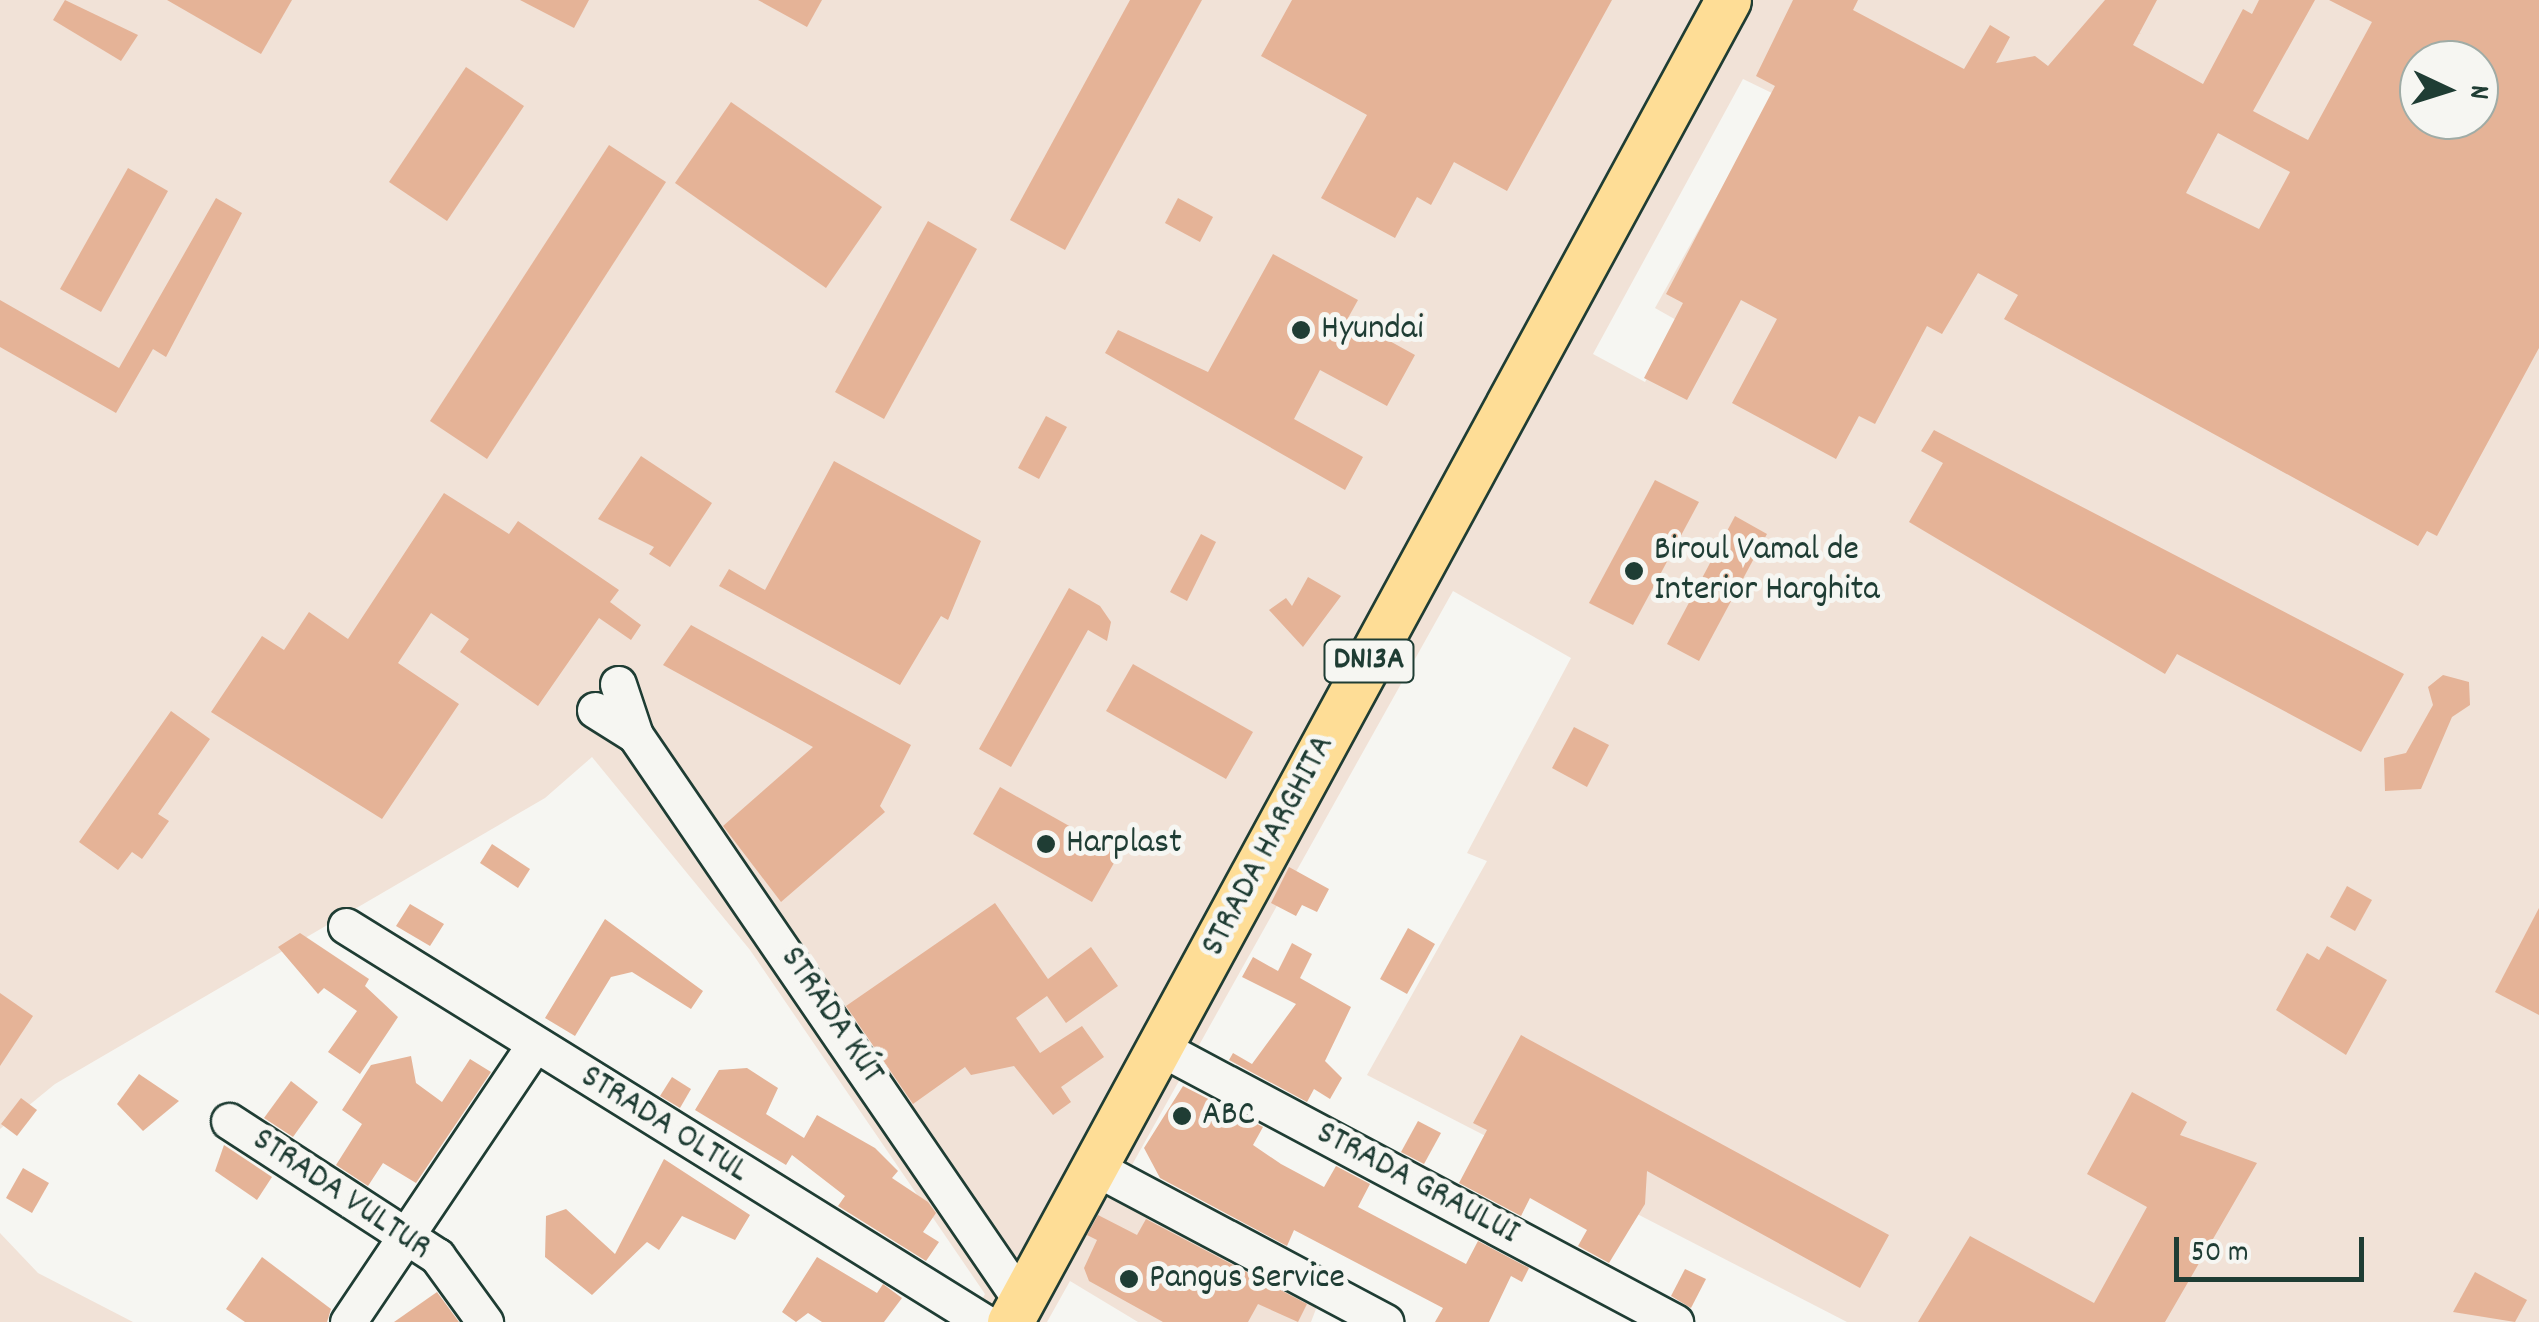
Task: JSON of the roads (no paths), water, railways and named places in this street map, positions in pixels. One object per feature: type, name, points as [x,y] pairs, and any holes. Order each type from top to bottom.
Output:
[{"type":"main road","name":"STRADA HARGHITA","points":[[1005,1315],[1094,1167],[1728,0]]},
{"type":"street","name":"STRADA KÚT","points":[[606,697],[635,735],[1005,1315]]},
{"type":"street","name":"STRADA OLTUL","points":[[346,926],[534,1044],[1005,1315]]},
{"type":"street","points":[[348,1322],[534,1044]]},
{"type":"street","name":"STRADA GRAULUI","points":[[1159,1047],[1675,1322]]},
{"type":"street","name":"STRADA VULTUR","points":[[229,1121],[438,1256],[485,1322]]},
{"type":"street","points":[[1094,1167],[1385,1322]]},
{"type":"place","name":"Hyundai","points":[[1301,330]]},
{"type":"place","name":"Biroul Vamal de Interior Harghita","points":[[1634,571]]},
{"type":"place","name":"Harplast","points":[[1046,844]]},
{"type":"place","name":"ABC","points":[[1182,1116]]},
{"type":"place","name":"Pangus Service","points":[[1129,1279]]}]
